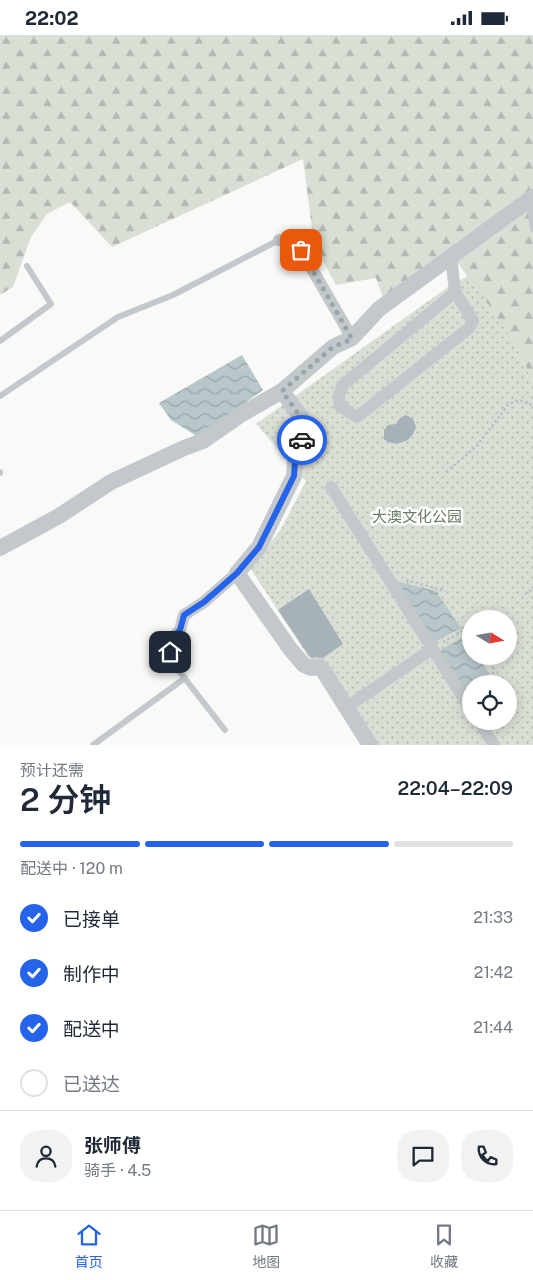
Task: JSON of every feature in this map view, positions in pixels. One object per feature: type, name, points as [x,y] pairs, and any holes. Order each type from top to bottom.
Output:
[{"type":"street","points":[[0,548],[59,516],[111,482],[203,441],[242,414],[282,391],[333,347],[352,339],[379,309],[531,199]]},
{"type":"street","points":[[279,240],[290,240],[301,250],[352,339]]},
{"type":"street","points":[[451,257],[455,292],[473,321],[469,328],[357,417],[340,406],[339,395],[343,385],[455,292]]},
{"type":"street","points":[[168,642],[180,630],[184,615],[204,602],[237,573],[259,547],[294,476],[296,447],[310,430],[282,391]]},
{"type":"street","points":[[331,487],[462,696]]},
{"type":"street","points":[[237,573],[291,650],[304,665],[311,669],[320,667],[324,671],[370,745]]},
{"type":"street","points":[[347,707],[432,649]]},
{"type":"street","points":[[485,730],[494,745]]},
{"type":"lane","points":[[531,199],[533,229]]},
{"type":"lane","points":[[0,397],[118,317],[182,291],[279,240]]},
{"type":"lane","points":[[0,341],[51,305],[27,266]]},
{"type":"lane","points":[[168,642],[172,662],[225,730]]},
{"type":"lane","points":[[93,745],[184,678]]},
{"type":"path","points":[[446,472],[476,447],[508,405],[516,401],[523,401],[533,406]]},
{"type":"path","points":[[385,575],[446,591]]},
{"type":"path","points":[[525,594],[533,589]]},
{"type":"path","points":[[451,638],[462,631]]},
{"type":"path","points":[[493,675],[494,668]]},
{"type":"green space","points":[[0,35],[533,35],[533,381],[512,339],[450,252],[385,303],[376,278],[336,285],[314,245],[303,159],[112,247],[70,202],[47,214],[31,237],[13,287],[0,295]]},
{"type":"green space","name":"大澳文化公园","points":[[469,276],[512,339],[533,381],[533,745],[366,745],[250,568],[281,529],[306,481],[256,424],[455,282]]},
{"type":"water","points":[[242,355],[263,390],[198,437],[171,420],[159,403]]},
{"type":"water","points":[[395,581],[436,591],[461,628],[435,642]]},
{"type":"water","points":[[462,638],[462,665],[484,665],[490,675],[462,675],[462,685],[440,650]]},
{"type":"building","points":[[406,415],[413,419],[416,427],[408,440],[397,444],[384,439],[384,430],[388,425],[396,424],[400,418]]},
{"type":"building","points":[[309,589],[343,644],[323,658],[310,657],[278,610]]},
{"type":"way so far","points":[[301,250],[352,339],[333,347],[282,391],[310,430],[302,440]]},
{"type":"route","points":[[170,652],[168,642],[180,630],[184,615],[204,602],[237,573],[259,547],[294,476],[296,447],[302,440]]}]
